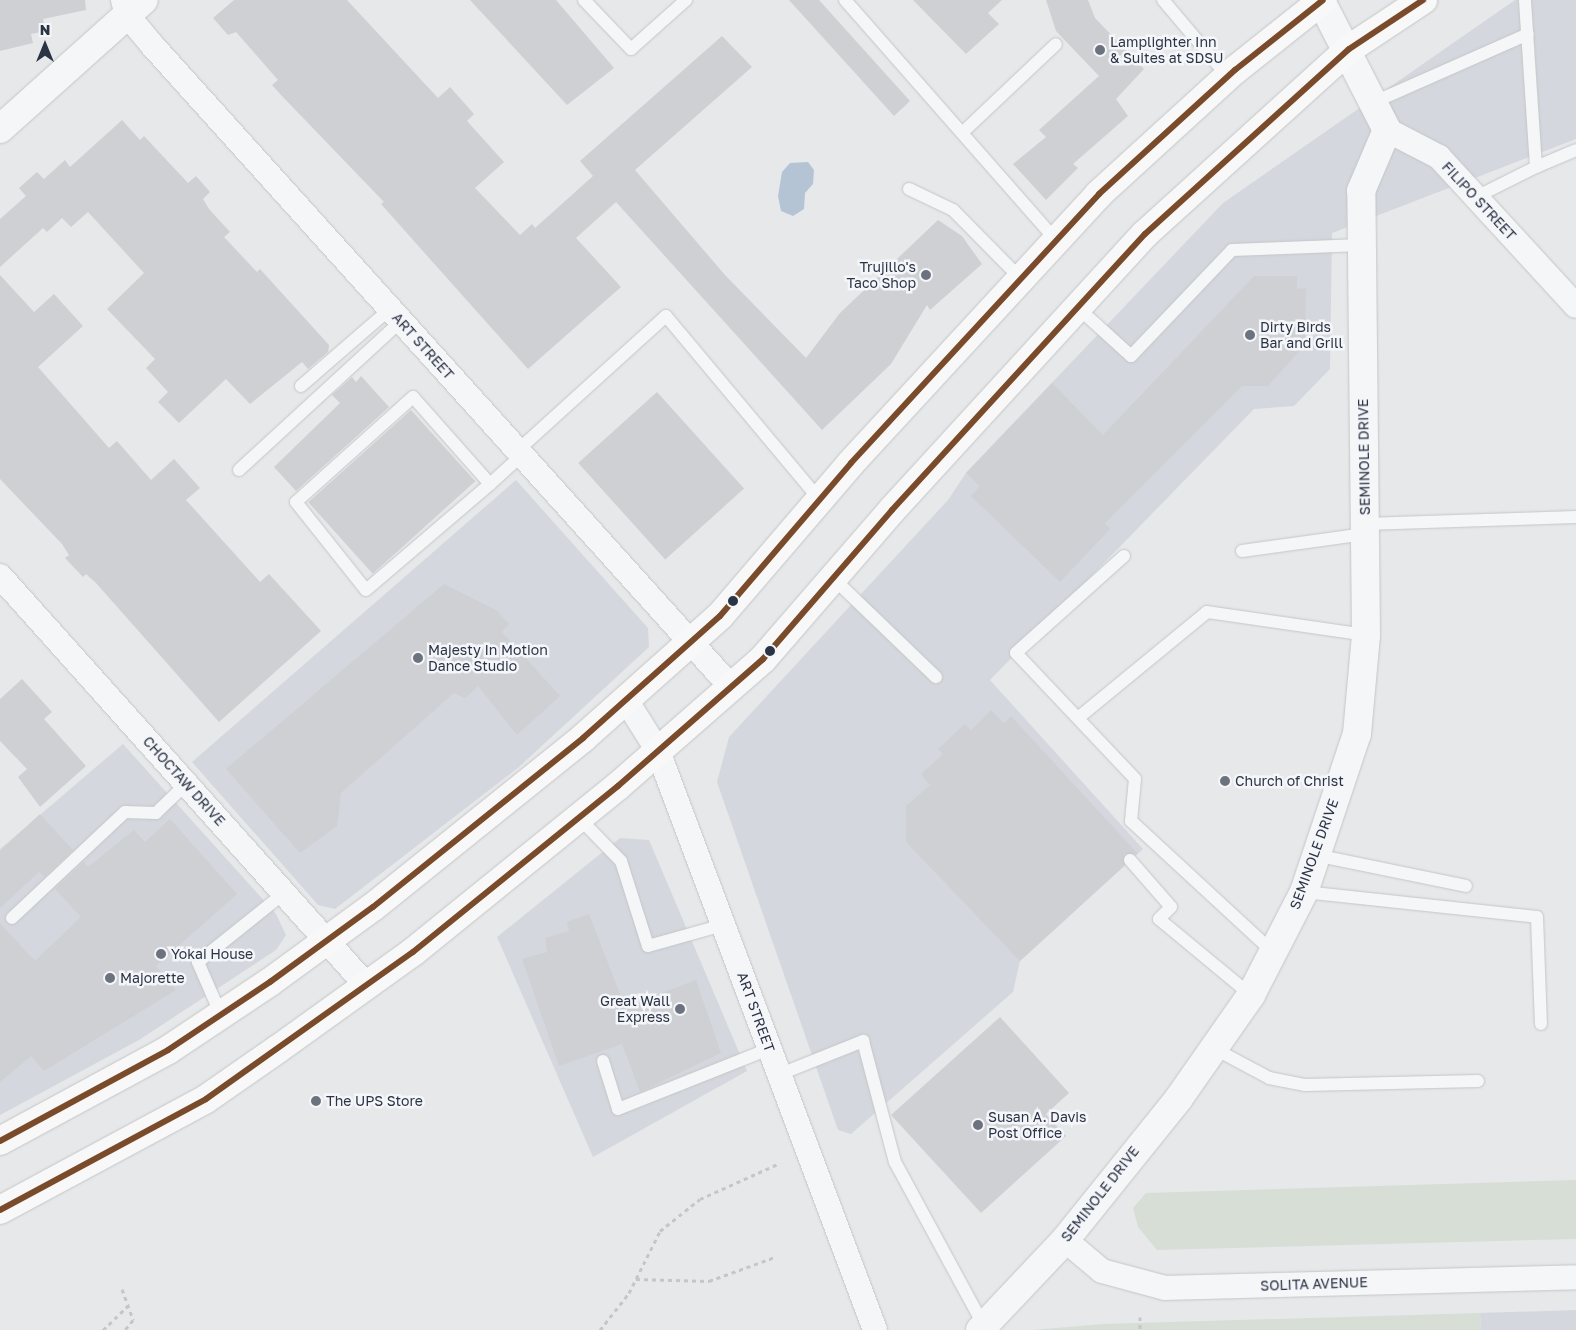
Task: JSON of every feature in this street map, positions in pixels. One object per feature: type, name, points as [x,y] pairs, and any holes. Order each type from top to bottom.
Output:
[{"type":"main road","points":[[0,1141],[168,1050],[327,941],[626,700],[720,616],[820,500],[1099,194],[1228,77],[1322,0]]},
{"type":"main road","points":[[0,1210],[206,1099],[367,986],[579,818],[658,751],[763,659],[833,578],[1145,234],[1349,50],[1423,0]]},
{"type":"street","points":[[1322,0],[1349,50],[1387,130]]},
{"type":"street","points":[[0,129],[131,5]]},
{"type":"street","name":"ART STREET","points":[[131,5],[396,315],[731,688]]},
{"type":"street","name":"FILIPO STREET","points":[[1387,130],[1439,156],[1576,306]]},
{"type":"street","name":"SEMINOLE DRIVE","points":[[982,1328],[1065,1240],[1215,1049],[1251,995],[1304,892],[1357,734],[1366,635],[1361,191],[1387,130]]},
{"type":"street","name":"CHOCTAW DRIVE","points":[[0,576],[367,986]]},
{"type":"street","name":"ART STREET","points":[[626,700],[658,751],[875,1330]]},
{"type":"street","name":"SOLITA AVENUE","points":[[1065,1240],[1102,1271],[1165,1288],[1576,1277]]},
{"type":"lane","points":[[584,0],[631,48],[686,0]]},
{"type":"lane","points":[[845,0],[1056,240]]},
{"type":"lane","points":[[1163,0],[1228,77]]},
{"type":"lane","points":[[1525,0],[1536,167]]},
{"type":"lane","points":[[1374,102],[1528,34]]},
{"type":"lane","points":[[962,133],[1056,44]]},
{"type":"lane","points":[[1476,197],[1536,167],[1576,150]]},
{"type":"lane","points":[[909,190],[953,210],[1021,279]]},
{"type":"lane","points":[[1077,307],[1130,356],[1232,250],[1362,245]]},
{"type":"lane","points":[[301,386],[396,315]]},
{"type":"lane","points":[[239,470],[396,315]]},
{"type":"lane","points":[[490,484],[414,397],[296,502],[366,590],[490,484],[520,453],[666,316],[820,500]]},
{"type":"lane","points":[[1242,551],[1365,529],[1576,517]]},
{"type":"lane","points":[[1124,556],[1016,653],[1135,779],[1131,821],[1274,953]]},
{"type":"lane","points":[[833,578],[936,677]]},
{"type":"lane","points":[[1078,718],[1207,612],[1366,635]]},
{"type":"lane","points":[[12,918],[125,812],[156,813],[186,784]]},
{"type":"lane","points":[[579,818],[621,861],[648,946],[723,925]]},
{"type":"lane","points":[[1315,855],[1466,886]]},
{"type":"lane","points":[[1130,860],[1171,907],[1159,919],[1251,995]]},
{"type":"lane","points":[[1304,892],[1537,917],[1541,1024]]},
{"type":"lane","points":[[221,1015],[198,962],[284,893]]},
{"type":"lane","points":[[778,1074],[863,1041],[895,1162],[982,1328]]},
{"type":"lane","points":[[603,1061],[618,1109],[769,1049]]},
{"type":"lane","points":[[1215,1049],[1269,1078],[1298,1084],[1478,1081]]},
{"type":"path","points":[[600,1330],[636,1279],[660,1231],[700,1198],[780,1163]]},
{"type":"path","points":[[636,1279],[709,1281],[775,1257]]},
{"type":"path","points":[[122,1289],[133,1320],[125,1330]]},
{"type":"path","points":[[104,1330],[128,1306]]},
{"type":"path","points":[[1140,1317],[1140,1330]]},
{"type":"shaded area","points":[[1515,0],[1576,0],[1576,139],[1332,233],[1330,369],[1294,406],[1254,409],[990,680],[1143,849],[1020,961],[1013,992],[851,1134],[838,1130],[717,782],[729,737],[948,500],[966,473],[1223,203]]},
{"type":"shaded area","points":[[516,480],[648,628],[649,647],[519,767],[335,909],[318,905],[192,762]]},
{"type":"shaded area","points":[[123,744],[276,914],[286,935],[276,950],[139,1040],[0,1115],[0,849]]},
{"type":"shaded area","points":[[620,838],[649,840],[747,1071],[593,1157],[497,937]]},
{"type":"shaded area","points":[[1576,1180],[1576,1239],[1157,1250],[1138,1227],[1133,1208],[1146,1193]]},
{"type":"shaded area","points":[[1576,1310],[1576,1330],[1481,1330],[1480,1313]]},
{"type":"shaded area","points":[[1480,1313],[1481,1330],[1032,1330],[1104,1324]]},
{"type":"water","points":[[808,162],[814,170],[813,184],[805,193],[804,209],[793,216],[781,211],[778,196],[782,172],[790,163]]},
{"type":"building","points":[[0,0],[85,0],[86,10],[43,19],[46,31],[31,34],[33,43],[0,51]]},
{"type":"building","points":[[234,0],[347,0],[438,98],[450,87],[474,114],[467,121],[504,162],[475,188],[520,235],[532,224],[535,228],[593,176],[580,161],[722,36],[752,67],[635,170],[725,275],[806,358],[840,313],[938,220],[962,236],[982,264],[930,310],[927,305],[891,364],[822,430],[616,202],[576,238],[621,287],[528,369],[381,204],[384,202],[272,85],[278,80],[236,32],[228,35],[213,18]]},
{"type":"building","points":[[470,0],[556,0],[614,68],[567,105]]},
{"type":"building","points":[[789,0],[819,0],[910,101],[894,116]]},
{"type":"building","points":[[913,0],[1002,0],[988,13],[999,24],[966,54]]},
{"type":"building","points":[[1046,0],[1088,0],[1095,18],[1144,69],[1116,99],[1128,116],[1073,164],[1078,168],[1046,200],[1013,164],[1046,137],[1039,130],[1099,76],[1056,31]]},
{"type":"building","points":[[122,120],[140,140],[144,136],[188,183],[196,176],[210,192],[203,199],[209,209],[230,232],[224,237],[257,272],[260,269],[329,345],[328,352],[308,369],[302,362],[250,404],[226,379],[179,423],[158,402],[168,392],[146,368],[155,359],[107,309],[144,273],[88,212],[71,227],[62,218],[47,232],[43,228],[0,267],[0,219],[26,196],[19,188],[37,172],[44,179],[65,160],[70,167]]},
{"type":"building","points":[[0,275],[34,312],[54,294],[83,326],[38,367],[109,448],[117,441],[151,480],[174,459],[200,488],[186,500],[260,582],[269,574],[321,631],[219,722],[96,583],[86,574],[83,577],[65,558],[69,555],[62,544],[0,479]]},
{"type":"building","points":[[1254,276],[1297,276],[1297,289],[1306,288],[1305,345],[1268,386],[1242,386],[1105,523],[1110,529],[1060,582],[971,496],[980,486],[966,473],[1052,383],[1103,435]]},
{"type":"building","points":[[361,376],[389,407],[296,491],[274,467],[340,403],[332,395],[352,377],[356,382]]},
{"type":"building","points":[[657,392],[744,489],[665,560],[578,463]]},
{"type":"building","points":[[411,410],[475,481],[373,574],[308,502]]},
{"type":"building","points":[[444,584],[496,610],[509,624],[502,632],[560,696],[517,735],[478,686],[465,698],[454,693],[341,793],[337,826],[300,853],[226,769]]},
{"type":"building","points":[[22,679],[52,712],[44,719],[86,766],[40,807],[18,777],[27,769],[0,741],[0,699]]},
{"type":"building","points":[[991,710],[1004,723],[1011,716],[1138,854],[1124,854],[1124,866],[1020,961],[906,842],[906,806],[930,785],[921,774],[943,754],[938,749],[965,724],[971,730]]},
{"type":"building","points":[[40,814],[73,850],[44,877],[39,872],[0,908],[0,851]]},
{"type":"building","points":[[170,819],[237,894],[156,966],[176,990],[44,1071],[31,1056],[0,1082],[0,923],[35,961],[81,917],[55,889],[84,862],[88,867],[134,830],[145,842]]},
{"type":"building","points":[[589,914],[625,1007],[696,980],[721,1053],[640,1092],[622,1044],[559,1066],[522,959],[547,952],[545,938],[569,931],[567,922]]},
{"type":"building","name":"Susan A. Davis Post Office","points":[[1000,1017],[1069,1093],[1046,1114],[1066,1136],[981,1213],[891,1115]]},
{"type":"transit line","points":[[0,1141],[168,1050],[270,982],[373,907],[583,738],[720,616],[851,463],[1099,194],[1235,70],[1323,0]]},
{"type":"transit line","points":[[0,1210],[206,1099],[413,952],[618,786],[763,659],[892,510],[1145,234],[1349,49],[1423,0]]},
{"type":"place","name":"Lamplighter Inn & Suites at SDSU","points":[[1100,50]]},
{"type":"place","name":"Trujillo's Taco Shop","points":[[926,275]]},
{"type":"place","name":"Dirty Birds Bar and Grill","points":[[1250,335]]},
{"type":"place","name":"Majesty In Motion Dance Studio","points":[[418,658]]},
{"type":"place","name":"Church of Christ","points":[[1225,781]]},
{"type":"place","name":"Yokai House","points":[[161,954]]},
{"type":"place","name":"Majorette","points":[[110,978]]},
{"type":"place","name":"Great Wall Express","points":[[680,1009]]},
{"type":"place","name":"The UPS Store","points":[[316,1101]]},
{"type":"place","name":"Susan A. Davis Post Office","points":[[978,1125]]}]
